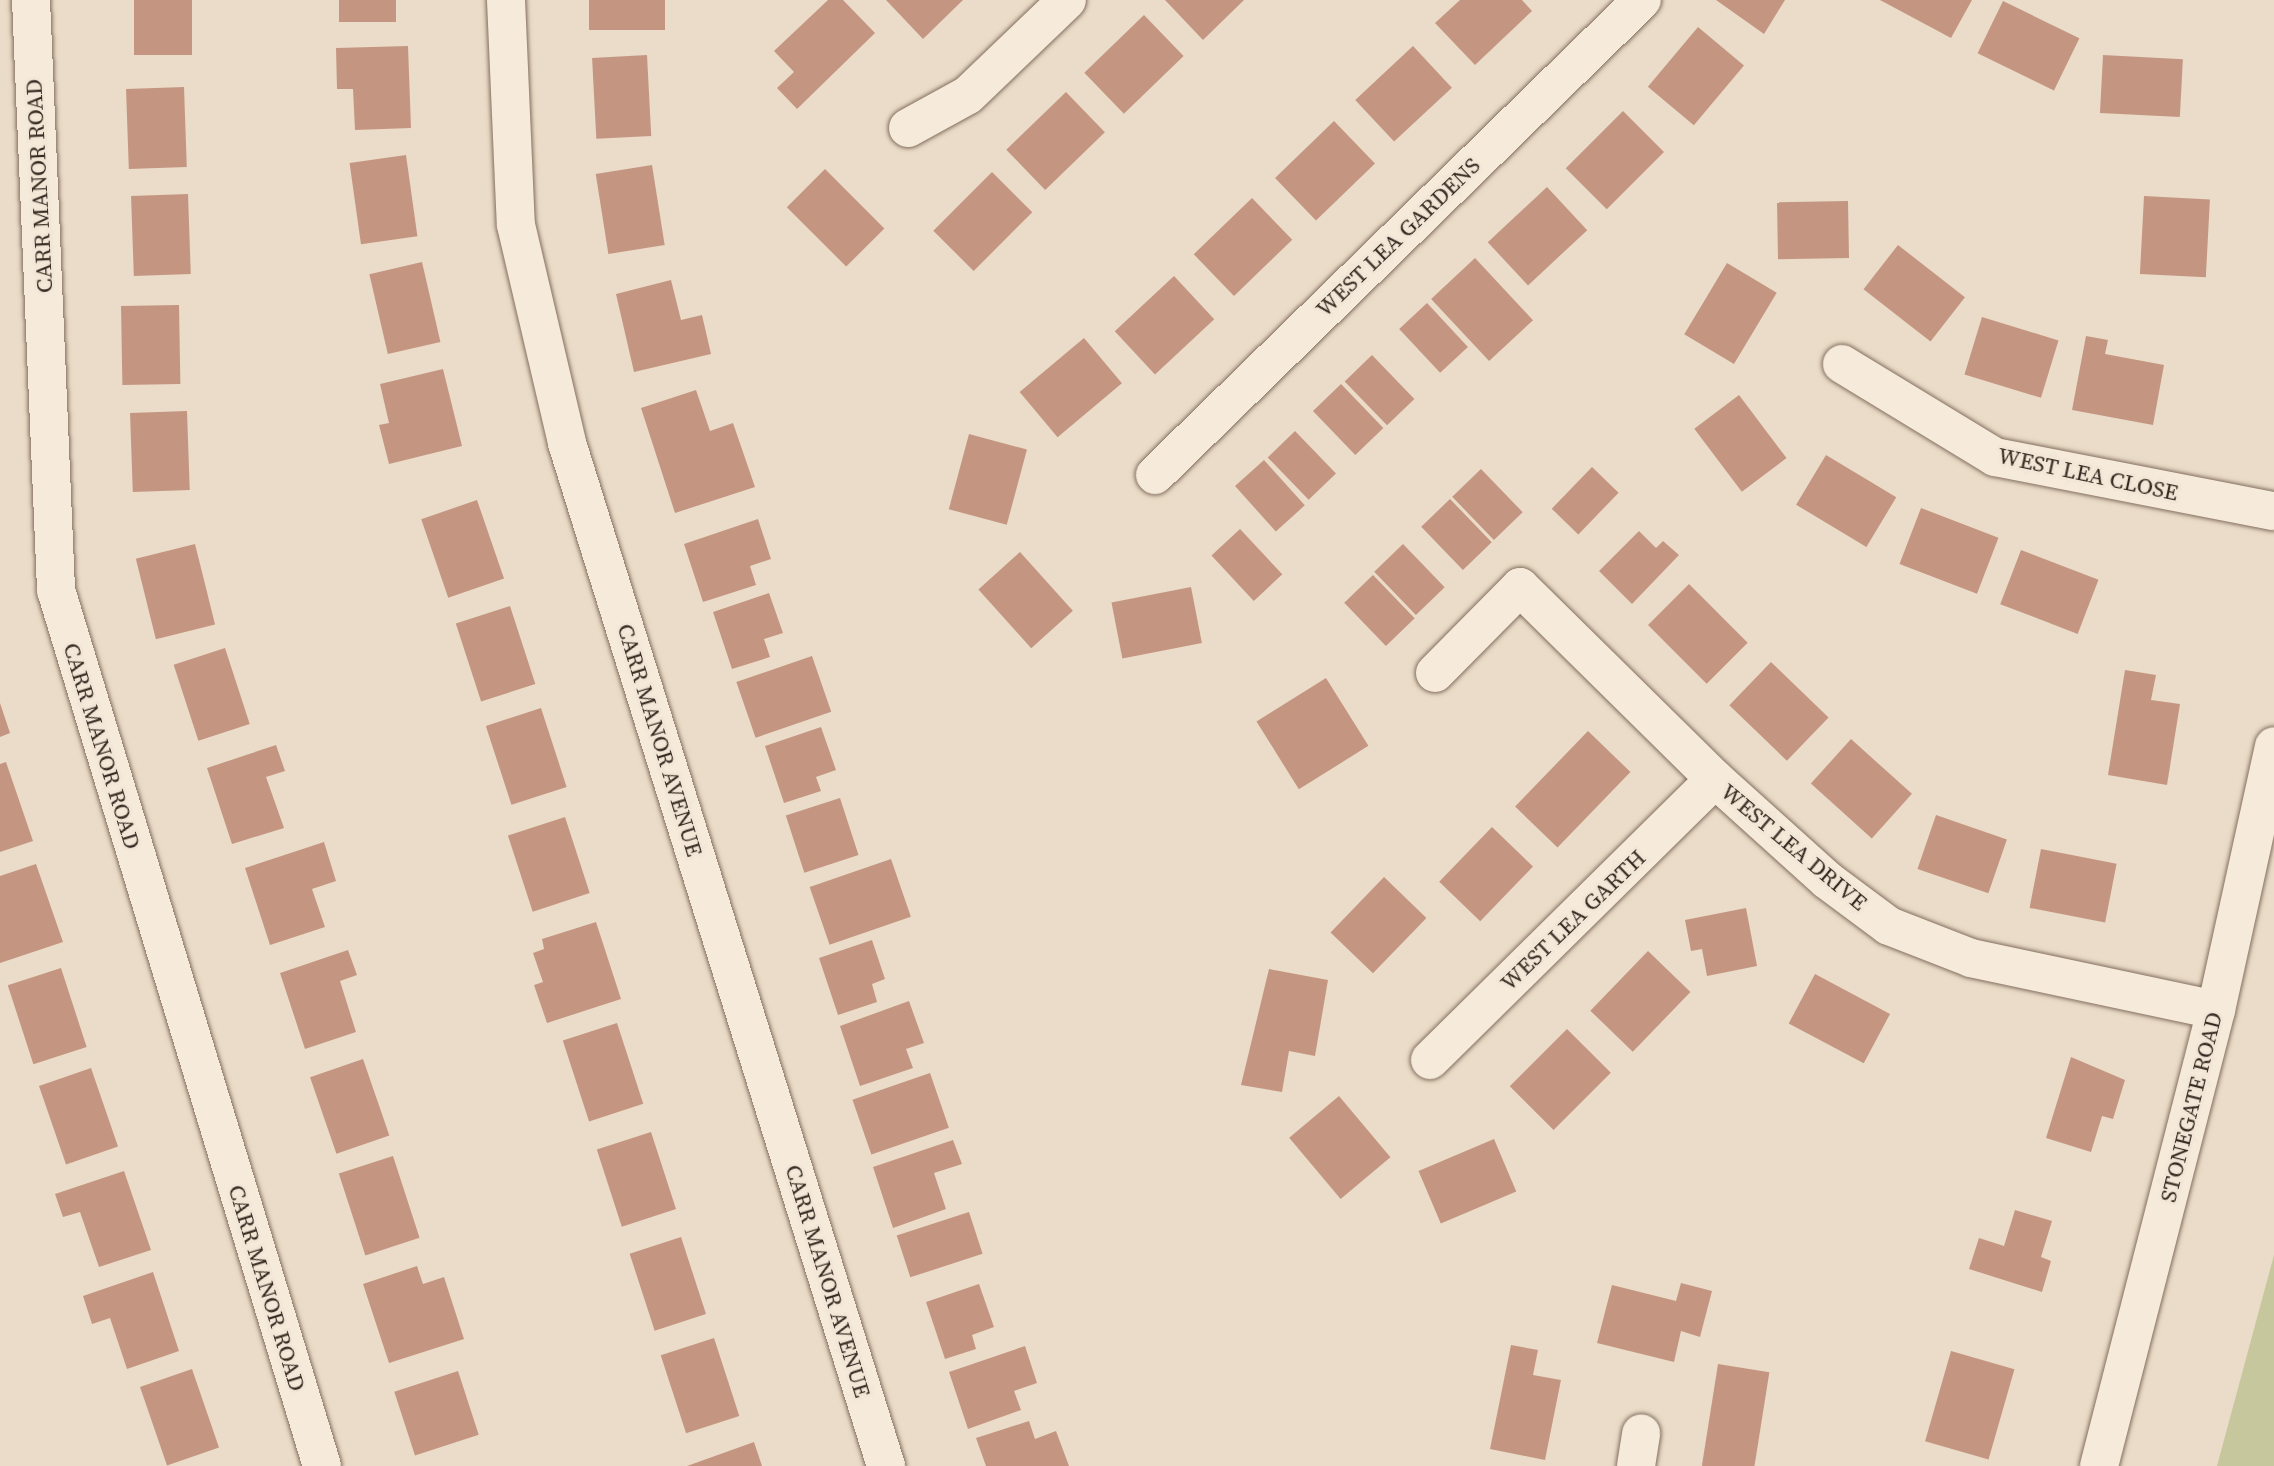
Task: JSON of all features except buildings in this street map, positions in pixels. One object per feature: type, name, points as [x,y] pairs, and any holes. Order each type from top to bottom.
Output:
[{"type":"street","name":"CARR MANOR ROAD","points":[[31,0],[55,590],[322,1466]]},
{"type":"street","name":"CARR MANOR AVENUE","points":[[506,0],[516,225],[568,443],[886,1466]]},
{"type":"street","points":[[908,128],[968,95],[1067,0]]},
{"type":"street","name":"WEST LEA GARDENS","points":[[1155,475],[1642,0]]},
{"type":"street","name":"WEST LEA CLOSE","points":[[1842,363],[1995,457],[2274,512]]},
{"type":"street","name":"WEST LEA DRIVE","points":[[1435,673],[1520,587],[1715,779],[1827,880],[1889,926],[1971,958],[2216,1010]]},
{"type":"street","name":"STONEGATE ROAD","points":[[2099,1466],[2216,1010],[2274,746]]},
{"type":"street","name":"WEST LEA GARTH","points":[[1430,1060],[1715,779]]},
{"type":"green space","points":[[2274,1255],[2274,1466],[2217,1466]]}]
